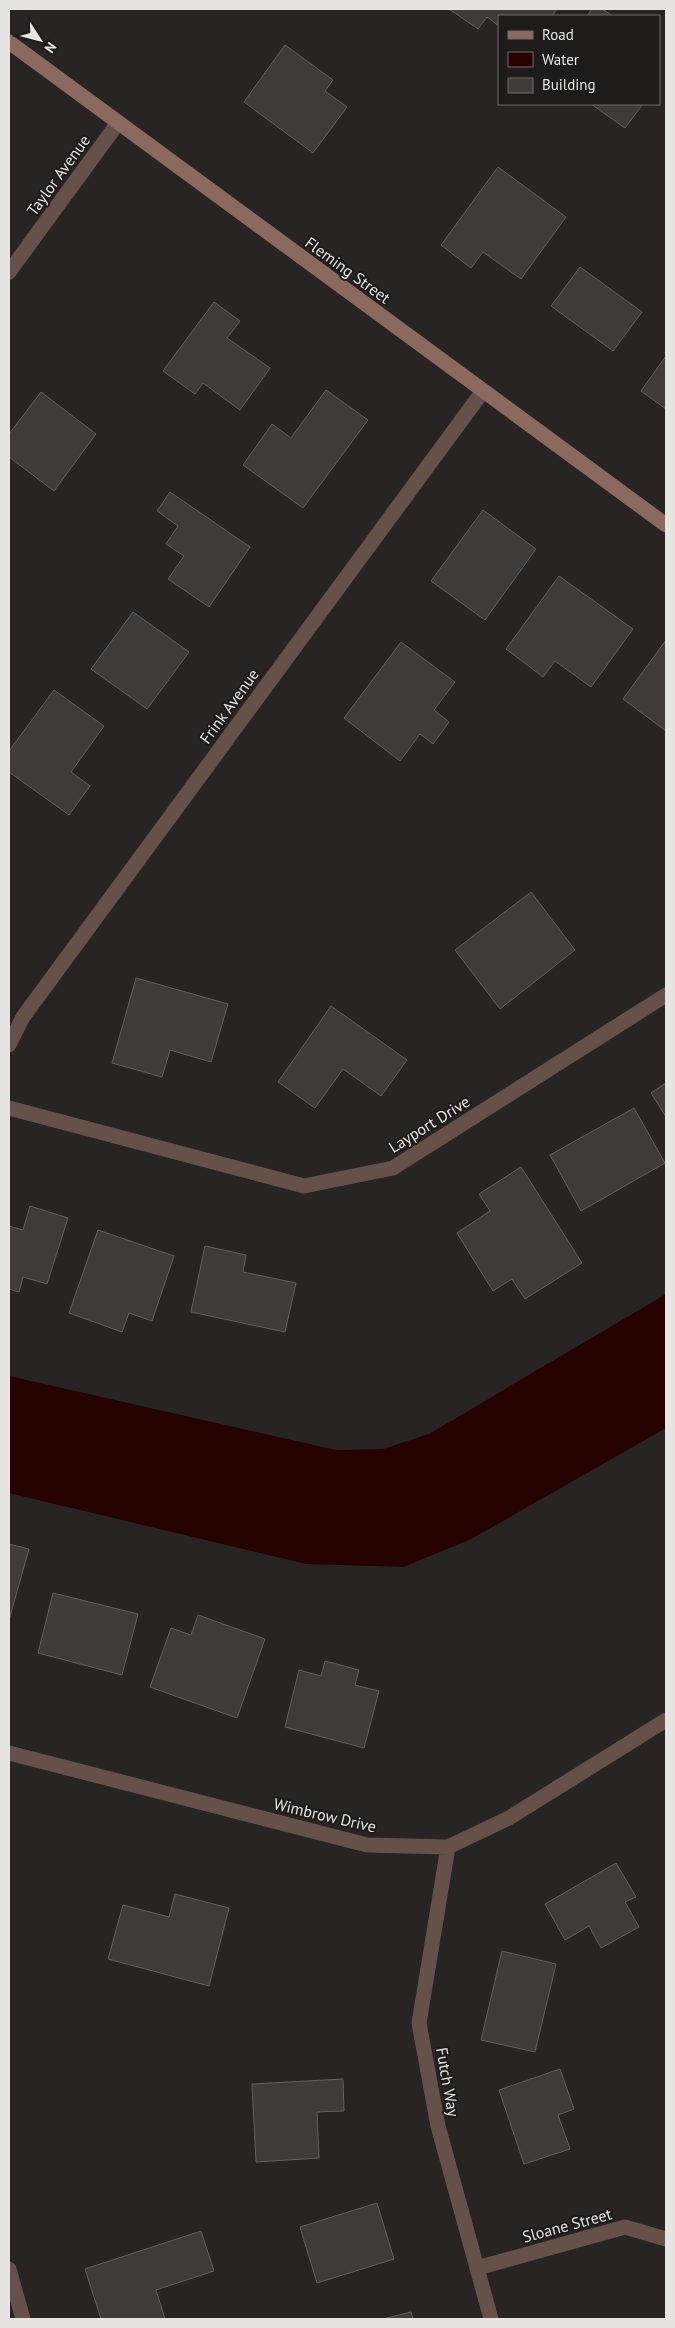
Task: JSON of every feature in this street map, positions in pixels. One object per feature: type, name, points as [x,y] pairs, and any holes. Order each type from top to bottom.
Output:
[{"type":"street","name":"Fleming Street","points":[[9,42],[666,525]]},
{"type":"street","name":"Taylor Avenue","points":[[9,272],[118,123]]},
{"type":"street","name":"Frink Avenue","points":[[9,1045],[29,1009],[483,391]]},
{"type":"street","name":"Layport Drive","points":[[9,1108],[304,1186],[393,1168],[666,995]]},
{"type":"street","name":"Wimbrow Drive","points":[[9,1752],[368,1845],[448,1847],[509,1818],[666,1720]]},
{"type":"street","name":"Futch Way","points":[[448,1847],[419,2023],[438,2126],[491,2319]]},
{"type":"street","name":"Sloane Street","points":[[477,2268],[625,2227],[666,2238]]},
{"type":"street","points":[[9,2270],[22,2319]]},
{"type":"water","points":[[666,1294],[666,1428],[473,1538],[404,1567],[306,1564],[9,1493],[9,1376],[336,1450],[383,1449],[429,1434]]},
{"type":"building","points":[[449,9],[557,9],[553,15],[498,15],[498,25],[487,17],[478,29]]},
{"type":"building","points":[[592,9],[602,9],[611,15],[588,15]]},
{"type":"building","points":[[285,45],[333,80],[325,91],[347,107],[313,153],[244,102]]},
{"type":"building","points":[[592,105],[642,105],[625,128]]},
{"type":"building","points":[[498,167],[566,217],[521,279],[483,252],[471,268],[441,245]]},
{"type":"building","points":[[580,267],[642,312],[613,351],[551,306]]},
{"type":"building","points":[[214,302],[240,321],[227,338],[270,368],[240,410],[203,383],[195,394],[163,371]]},
{"type":"building","points":[[666,356],[666,409],[641,391]]},
{"type":"building","points":[[326,390],[368,420],[303,508],[243,465],[272,424],[291,438]]},
{"type":"building","points":[[41,392],[96,434],[54,491],[9,457],[9,434]]},
{"type":"building","points":[[170,492],[250,547],[209,607],[168,579],[184,556],[166,544],[178,526],[157,511]]},
{"type":"building","points":[[483,510],[536,549],[485,620],[431,581]]},
{"type":"building","points":[[559,576],[633,629],[591,687],[555,661],[543,677],[506,649]]},
{"type":"building","points":[[133,612],[189,652],[147,709],[91,669]]},
{"type":"building","points":[[666,640],[666,731],[623,699]]},
{"type":"building","points":[[401,642],[455,682],[434,710],[449,722],[433,744],[420,734],[400,761],[344,718]]},
{"type":"building","points":[[54,690],[104,726],[71,772],[90,786],[69,815],[9,772],[9,751]]},
{"type":"building","points":[[531,892],[575,950],[500,1009],[455,950]]},
{"type":"building","points":[[136,978],[228,1004],[211,1062],[170,1050],[162,1077],[112,1063]]},
{"type":"building","points":[[331,1006],[407,1060],[381,1096],[343,1069],[315,1108],[278,1082]]},
{"type":"building","points":[[666,1083],[666,1117],[651,1093]]},
{"type":"building","points":[[634,1108],[665,1163],[581,1211],[550,1155]]},
{"type":"building","points":[[521,1167],[582,1263],[525,1299],[512,1279],[493,1291],[457,1233],[490,1211],[479,1194]]},
{"type":"building","points":[[30,1206],[68,1218],[47,1284],[23,1277],[19,1292],[9,1289],[9,1226],[23,1230]]},
{"type":"building","points":[[98,1230],[174,1256],[152,1321],[129,1313],[122,1332],[69,1313]]},
{"type":"building","points":[[205,1246],[246,1255],[243,1272],[296,1283],[285,1332],[191,1312]]},
{"type":"building","points":[[9,1544],[29,1549],[9,1620]]},
{"type":"building","points":[[53,1593],[138,1614],[122,1675],[38,1653]]},
{"type":"building","points":[[198,1615],[265,1639],[237,1718],[150,1687],[171,1628],[191,1635]]},
{"type":"building","points":[[325,1661],[359,1670],[355,1685],[379,1691],[364,1748],[285,1727],[299,1670],[321,1676]]},
{"type":"building","points":[[616,1863],[636,1897],[625,1902],[639,1927],[601,1948],[589,1926],[565,1940],[545,1904]]},
{"type":"building","points":[[175,1894],[229,1908],[209,1986],[108,1959],[123,1905],[169,1917]]},
{"type":"building","points":[[502,1951],[556,1964],[535,2052],[481,2040]]},
{"type":"building","points":[[560,2069],[574,2109],[558,2115],[570,2149],[524,2164],[499,2090]]},
{"type":"building","points":[[343,2079],[344,2111],[317,2112],[319,2158],[256,2162],[252,2084]]},
{"type":"building","points":[[377,2203],[394,2259],[317,2283],[300,2227]]},
{"type":"building","points":[[201,2231],[214,2271],[156,2290],[165,2319],[101,2319],[85,2269]]},
{"type":"building","points":[[411,2312],[413,2319],[383,2319]]}]
